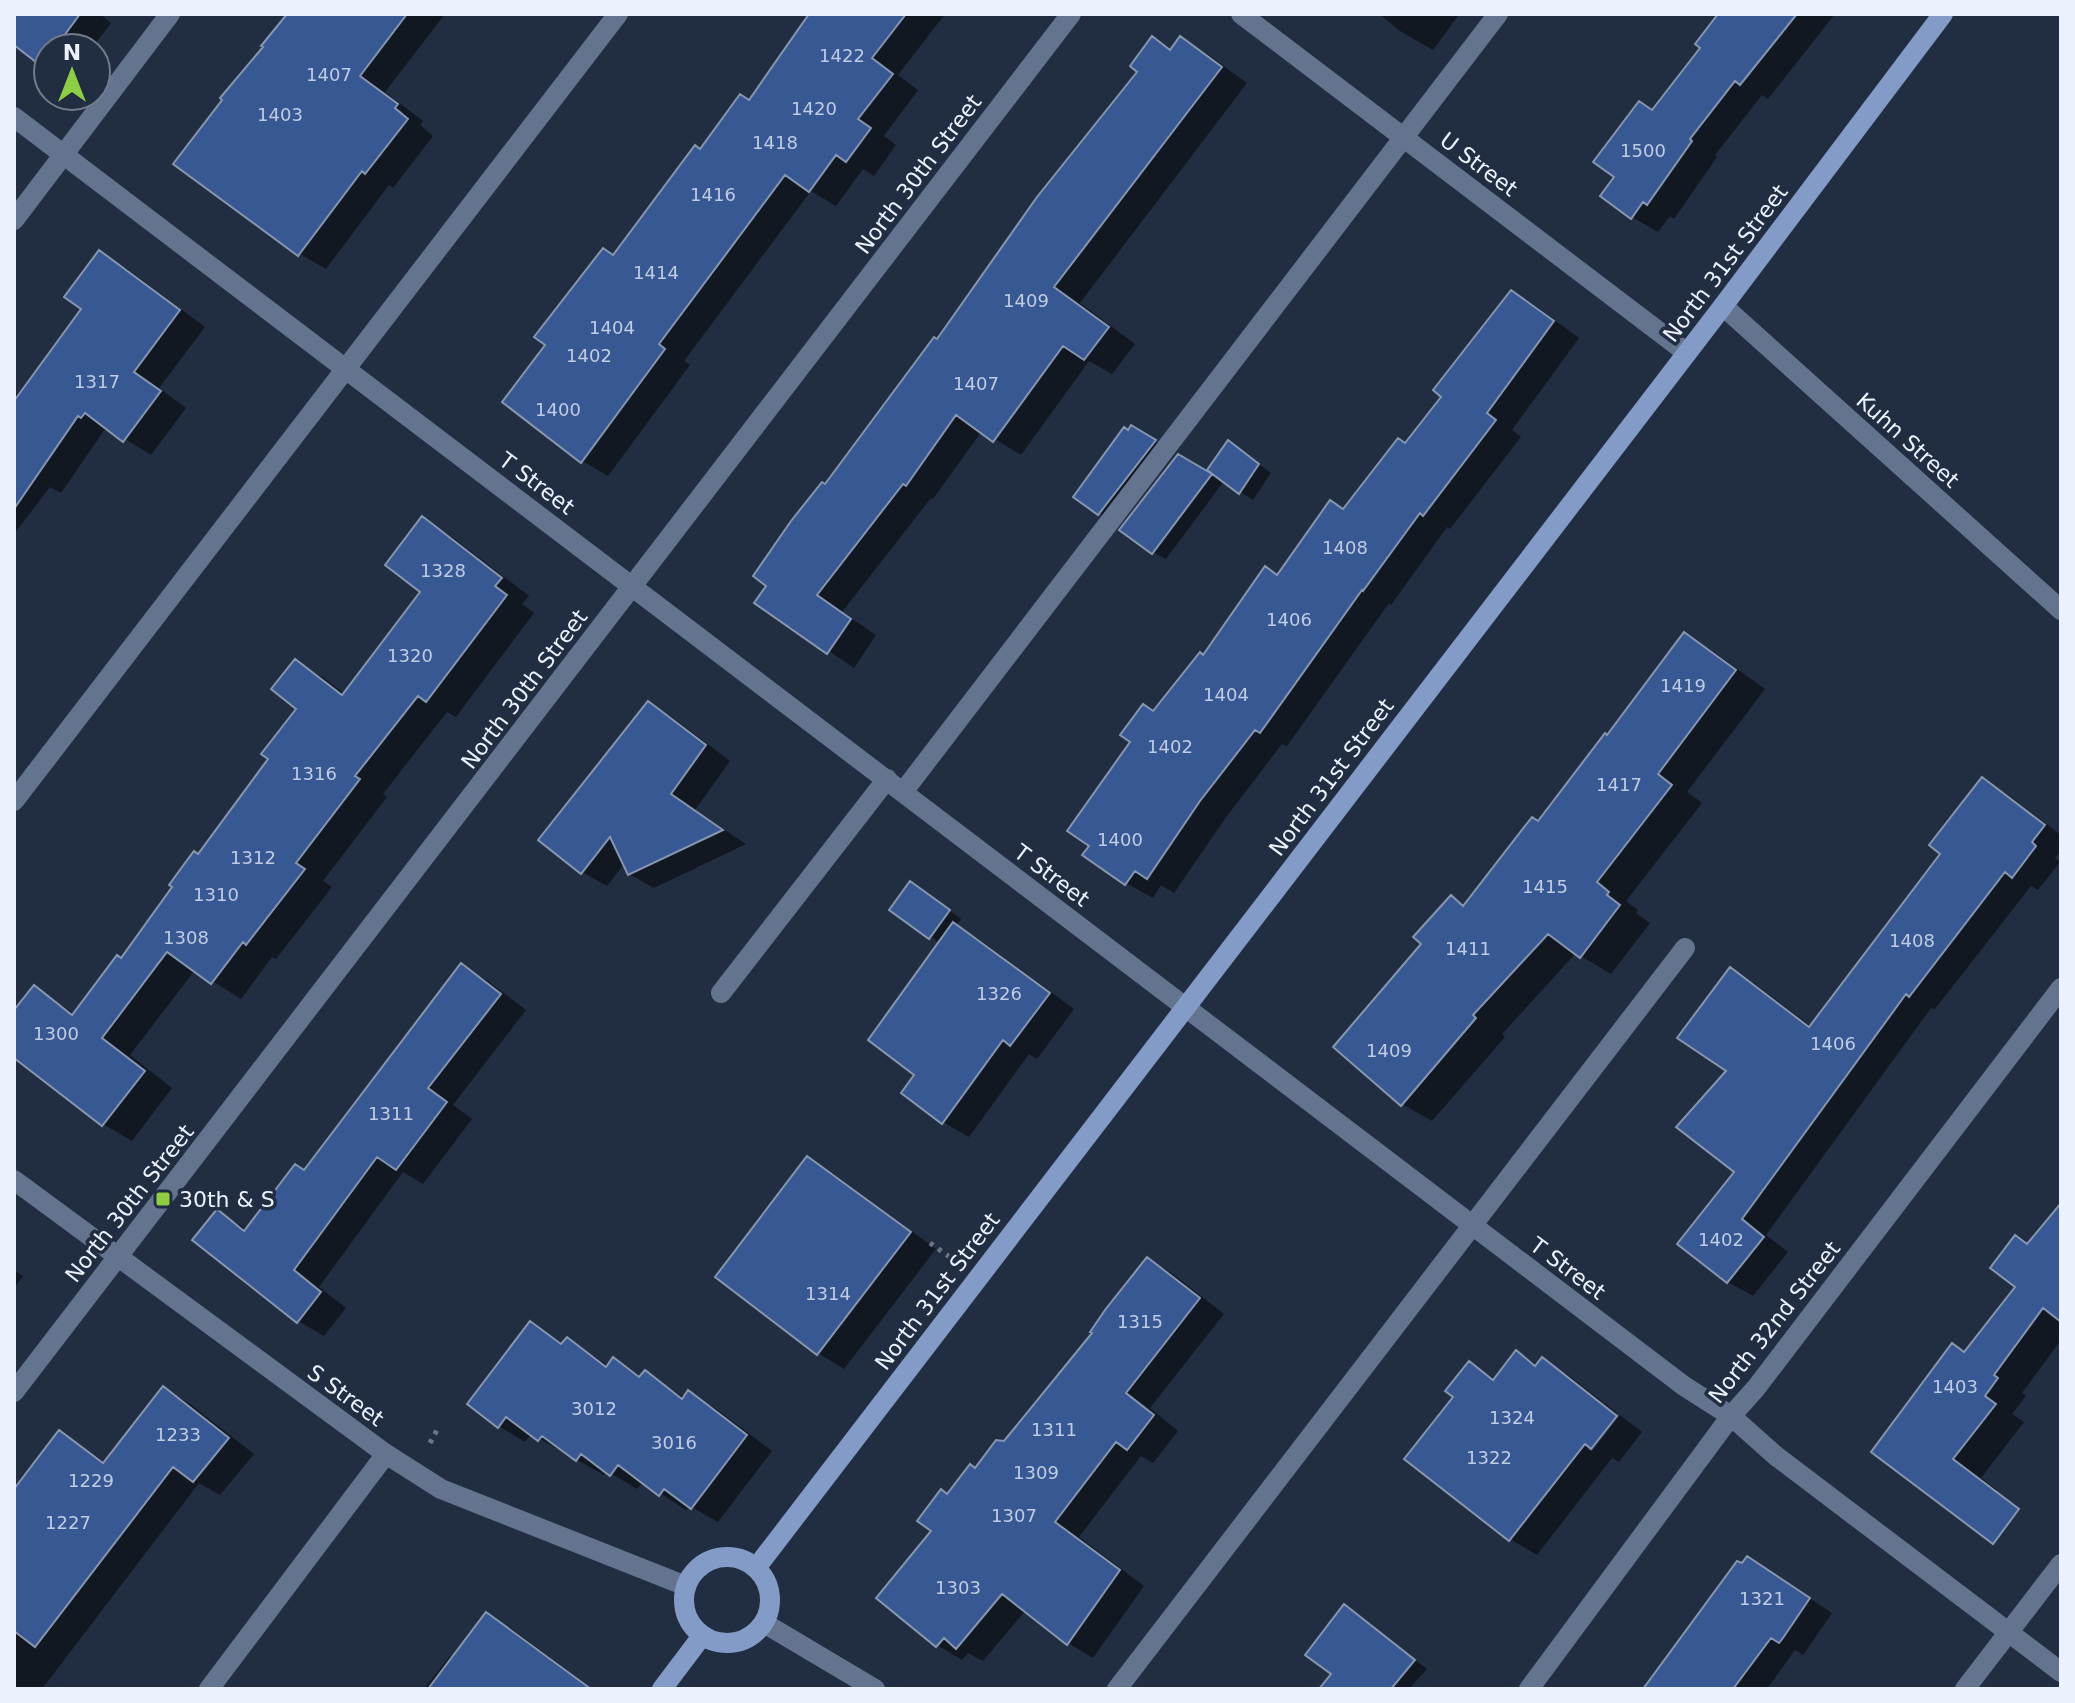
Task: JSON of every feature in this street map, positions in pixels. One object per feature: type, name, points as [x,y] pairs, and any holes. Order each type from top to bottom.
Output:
[{"type":"street","points":[[14,220],[170,14]]},
{"type":"street","points":[[14,801],[618,14]]},
{"type":"street","name":"North 30th Street","points":[[14,1392],[1071,14]]},
{"type":"street","name":"U Street","points":[[1241,14],[1687,353]]},
{"type":"street","points":[[721,993],[895,785],[1498,14]]},
{"type":"street","name":"North 31st Street","points":[[756,1568],[1723,306],[1943,14]]},
{"type":"street","name":"T Street","points":[[14,117],[1684,1386],[1731,1416],[1776,1456],[2061,1672]]},
{"type":"street","name":"Kuhn Street","points":[[1723,306],[2061,610]]},
{"type":"street","points":[[1117,1689],[1685,948]]},
{"type":"street","name":"North 32nd Street","points":[[1529,1689],[1731,1416],[1756,1388],[2061,988]]},
{"type":"street","name":"S Street","points":[[14,1180],[386,1454],[441,1489],[686,1586]]},
{"type":"street","points":[[209,1689],[386,1454]]},
{"type":"street","points":[[716,1558],[743,1560],[756,1568],[764,1576],[770,1600],[764,1623],[754,1634],[729,1644],[702,1636],[685,1614],[683,1599],[693,1573],[716,1558]]},
{"type":"street","points":[[1965,1689],[2061,1564]]},
{"type":"street","points":[[764,1623],[875,1689]]},
{"type":"street","points":[[662,1689],[702,1636]]},
{"type":"path","points":[[930,1243],[944,1253]]},
{"type":"path","points":[[429,1444],[437,1430]]},
{"type":"building","points":[[14,14],[80,14],[67,32],[32,32],[32,59],[14,45]]},
{"type":"building","points":[[287,14],[407,14],[360,76],[398,104],[395,108],[408,119],[365,174],[362,171],[298,256],[173,164],[222,100],[220,98]]},
{"type":"building","points":[[809,14],[906,14],[872,58],[893,74],[858,119],[871,128],[846,162],[836,155],[809,192],[785,175],[659,344],[665,349],[581,463],[502,402],[545,345],[534,337],[603,248],[613,255],[695,145],[700,149],[740,94],[749,100]]},
{"type":"building","points":[[1718,14],[1797,14],[1740,85],[1735,81],[1690,139],[1692,141],[1647,205],[1643,202],[1631,219],[1600,196],[1614,177],[1593,162],[1639,101],[1652,110],[1700,48],[1695,44]]},
{"type":"building","points":[[1152,36],[1170,50],[1180,36],[1222,67],[1054,287],[1109,327],[1084,360],[1063,346],[993,442],[956,415],[906,486],[903,484],[817,595],[851,619],[827,654],[754,603],[766,586],[753,576],[791,521],[822,482],[825,484],[934,337],[937,339],[1037,197],[1137,72],[1130,66]]},
{"type":"building","points":[[99,250],[180,310],[134,372],[161,391],[123,442],[85,413],[81,418],[78,416],[14,509],[14,401],[81,309],[64,297]]},
{"type":"building","points":[[1511,290],[1554,321],[1487,413],[1496,420],[1423,516],[1420,513],[1260,733],[1255,730],[1200,801],[1147,879],[1135,871],[1125,885],[1082,855],[1089,846],[1067,831],[1130,742],[1120,735],[1143,704],[1153,711],[1200,652],[1203,655],[1265,566],[1277,575],[1330,500],[1343,509],[1398,438],[1405,443],[1441,397],[1433,390]]},
{"type":"building","points":[[1131,425],[1156,440],[1098,515],[1073,497],[1124,427],[1128,430]]},
{"type":"building","points":[[1228,440],[1259,464],[1239,494],[1207,470]]},
{"type":"building","points":[[1178,454],[1212,474],[1152,554],[1119,530]]},
{"type":"building","points":[[422,516],[502,578],[495,586],[507,595],[426,702],[418,696],[355,776],[360,779],[296,863],[305,869],[246,945],[243,942],[211,984],[167,952],[102,1038],[145,1071],[102,1126],[14,1058],[14,1010],[34,985],[72,1015],[117,955],[121,958],[172,887],[169,885],[182,867],[194,851],[198,854],[268,759],[261,754],[296,709],[271,689],[295,659],[342,695],[420,592],[385,565]]},
{"type":"building","points":[[1684,632],[1736,670],[1658,774],[1672,785],[1597,882],[1620,905],[1580,958],[1548,934],[1473,1015],[1476,1018],[1401,1106],[1333,1047],[1421,944],[1413,937],[1451,895],[1463,906],[1532,817],[1538,821]]},
{"type":"building","points":[[648,701],[706,745],[671,794],[723,830],[628,875],[610,837],[581,874],[538,840]]},
{"type":"building","points":[[1982,777],[2045,825],[2032,842],[2036,846],[2012,878],[2005,872],[1909,997],[1906,994],[1742,1219],[1764,1237],[1727,1283],[1677,1244],[1734,1172],[1676,1127],[1726,1071],[1677,1038],[1730,967],[1809,1027],[1940,854],[1929,845]]},
{"type":"building","points":[[910,881],[950,910],[929,939],[889,910]]},
{"type":"building","points":[[953,922],[1050,993],[1010,1046],[1003,1040],[942,1124],[901,1093],[914,1075],[868,1040]]},
{"type":"building","points":[[461,963],[501,994],[428,1088],[447,1102],[396,1170],[377,1157],[294,1270],[321,1292],[297,1323],[192,1240],[217,1209],[244,1231],[295,1164],[304,1170]]},
{"type":"building","points":[[807,1156],[911,1232],[817,1355],[715,1277]]},
{"type":"building","points":[[2061,1203],[2061,1322],[2043,1308],[1994,1375],[1998,1378],[1985,1396],[1996,1404],[1953,1459],[2019,1509],[1993,1544],[1871,1452],[1952,1343],[1964,1352],[2015,1287],[1990,1268],[2015,1235],[2027,1244]]},
{"type":"building","points":[[1147,1257],[1200,1298],[1126,1393],[1154,1415],[1127,1450],[1116,1442],[1055,1522],[1120,1570],[1067,1645],[1002,1594],[956,1649],[944,1638],[936,1647],[876,1598],[931,1531],[917,1521],[941,1489],[947,1494],[970,1464],[975,1468],[996,1440],[1004,1441],[1092,1333],[1105,1310]]},
{"type":"building","points":[[530,1321],[561,1344],[567,1337],[606,1367],[613,1357],[639,1377],[645,1370],[682,1399],[688,1390],[747,1435],[691,1509],[664,1489],[659,1496],[618,1465],[610,1476],[581,1454],[576,1461],[542,1436],[538,1441],[506,1417],[498,1428],[467,1404]]},
{"type":"building","points":[[1516,1350],[1535,1366],[1542,1357],[1617,1416],[1591,1449],[1585,1444],[1509,1541],[1404,1459],[1453,1397],[1445,1391],[1469,1361],[1493,1380]]},
{"type":"building","points":[[163,1386],[229,1438],[193,1482],[173,1467],[35,1647],[14,1631],[14,1489],[59,1430],[103,1463]]},
{"type":"building","points":[[1747,1556],[1810,1598],[1783,1638],[1779,1643],[1771,1638],[1733,1689],[1643,1689],[1737,1561],[1742,1563]]},
{"type":"building","points":[[1344,1604],[1415,1660],[1391,1689],[1319,1689],[1331,1674],[1305,1655]]},
{"type":"building","points":[[486,1612],[591,1689],[428,1689]]},
{"type":"place","name":"30th & S","points":[[163,1199]]}]
